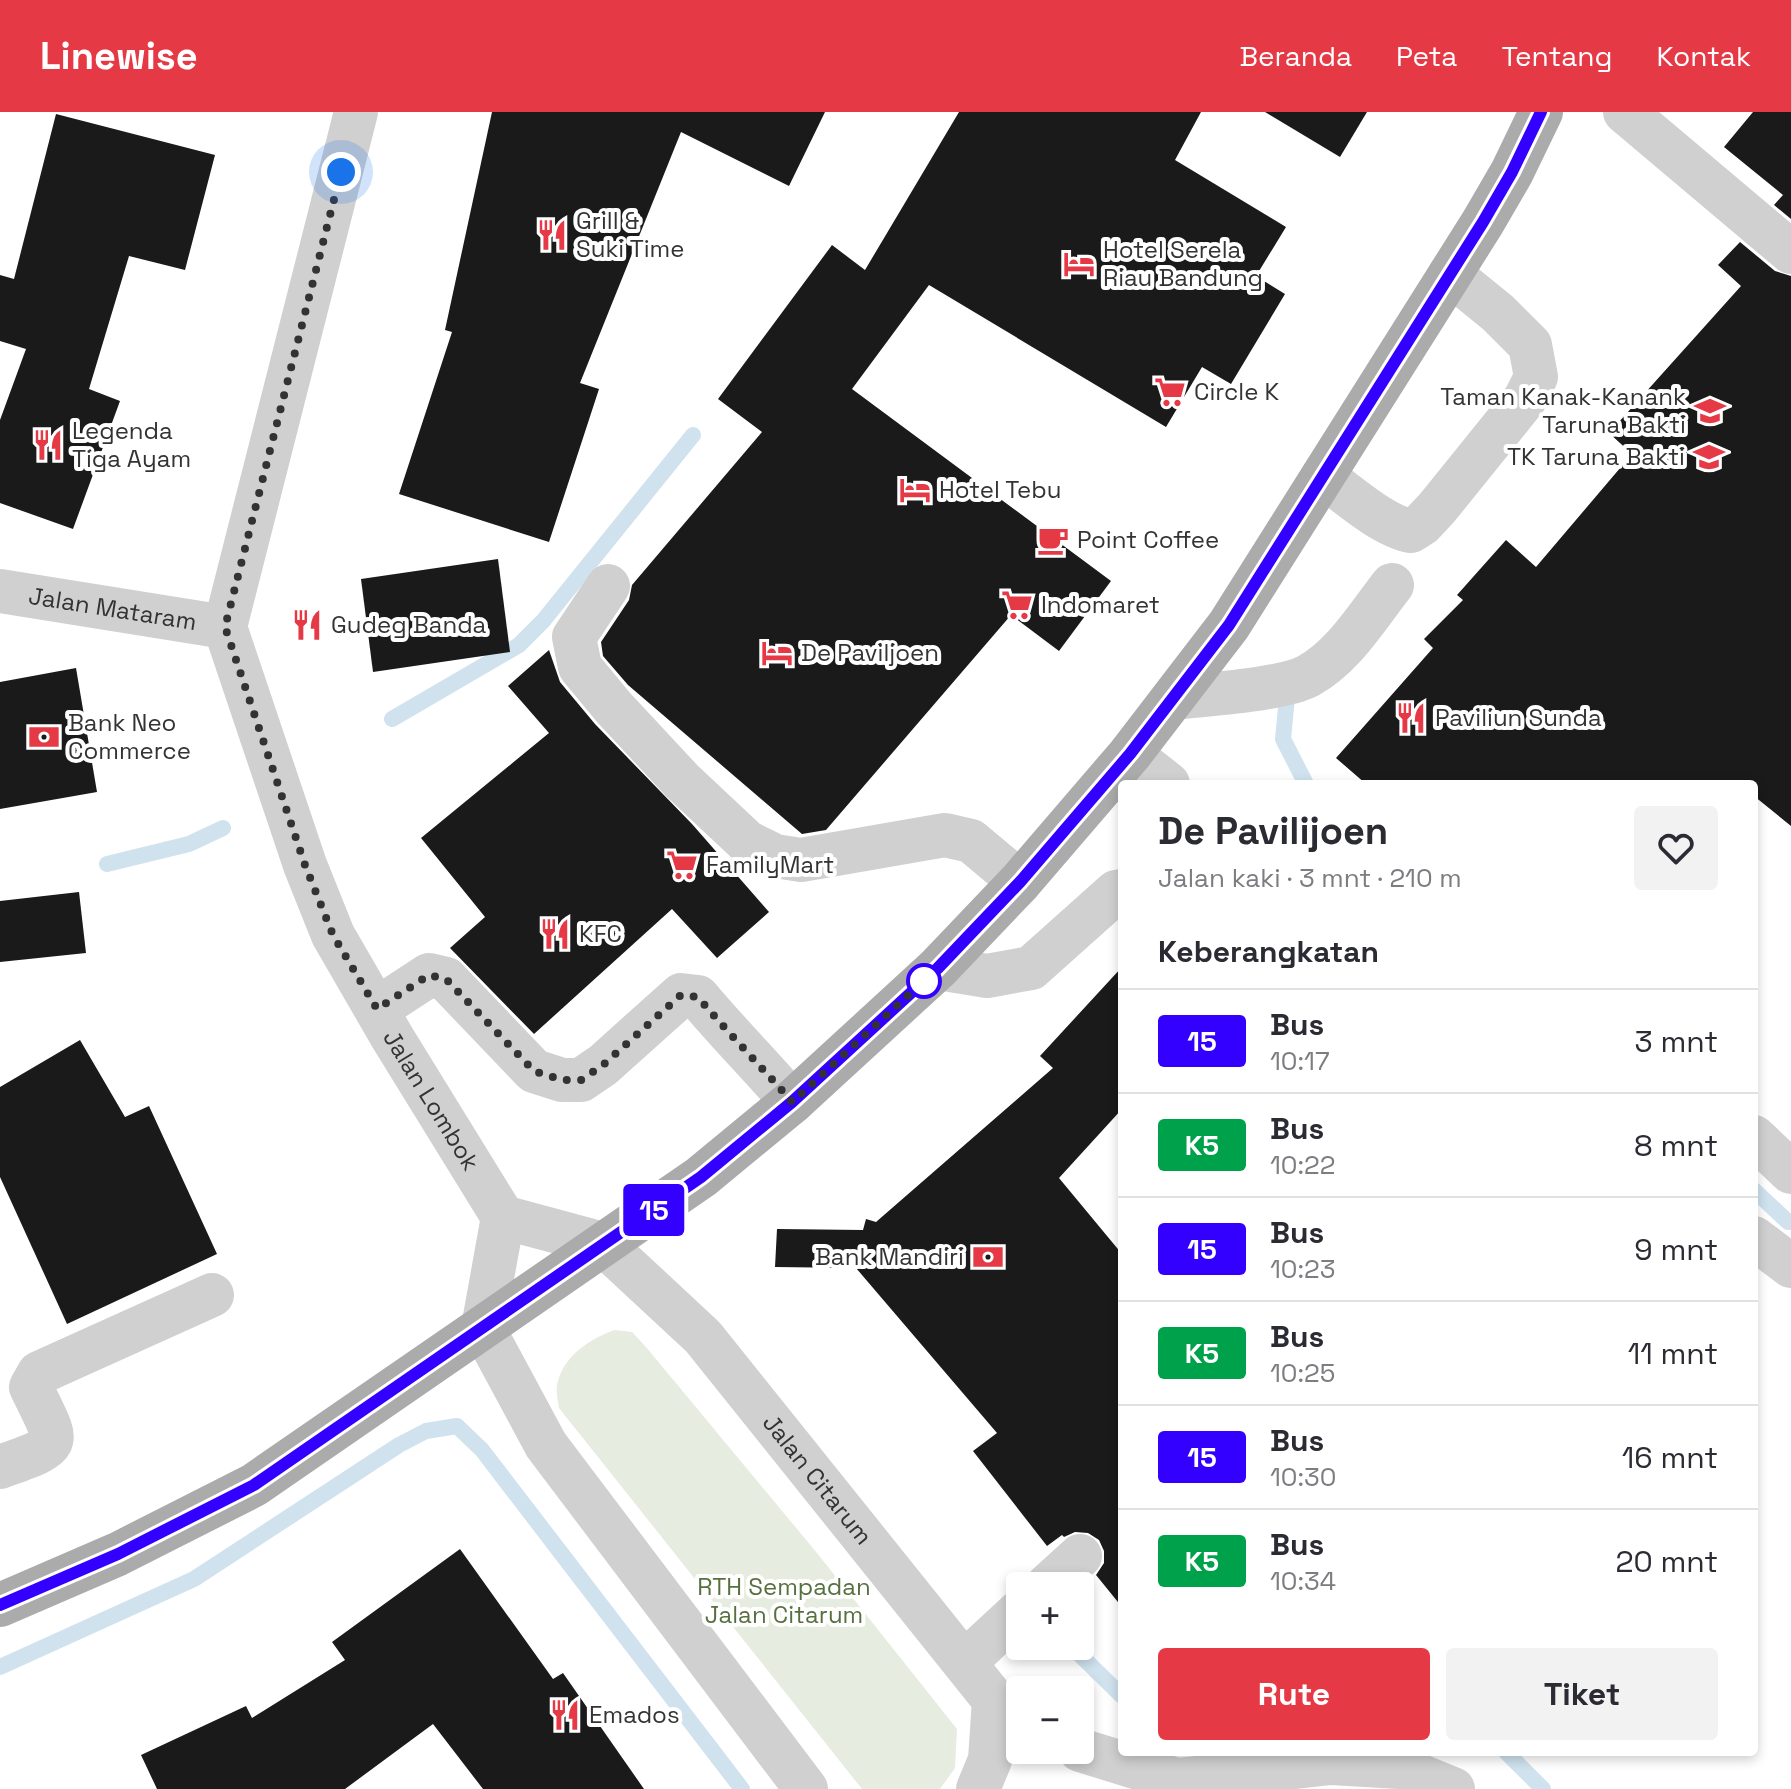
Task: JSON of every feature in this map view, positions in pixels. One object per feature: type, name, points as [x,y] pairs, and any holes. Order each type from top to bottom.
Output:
[{"type":"main road","points":[[0,1605],[118,1554],[254,1485],[701,1177],[792,1102],[938,968],[1020,882],[1130,754],[1229,625],[1450,274],[1512,172],[1541,112]]},
{"type":"street","points":[[225,627],[356,112]]},
{"type":"street","points":[[1625,112],[1791,252]]},
{"type":"street","points":[[1323,476],[1370,510],[1411,531],[1437,508],[1525,399],[1536,377],[1530,345],[1498,313],[1450,274]]},
{"type":"street","points":[[1174,698],[1269,686],[1307,677],[1340,652],[1392,585]]},
{"type":"street","points":[[608,586],[574,637],[580,667],[682,781],[747,842],[775,856],[801,860],[945,835],[971,841],[1020,882]]},
{"type":"street","name":"Jalan Mataram","points":[[0,591],[225,627]]},
{"type":"street","name":"Jalan Lombok","points":[[225,627],[305,865],[333,935],[503,1217]]},
{"type":"street","points":[[1130,754],[1163,780]]},
{"type":"street","points":[[938,968],[987,976],[1031,968],[1118,892]]},
{"type":"street","points":[[377,1009],[429,975],[446,979],[534,1071],[562,1080],[581,1080],[603,1065],[681,995],[698,997],[792,1102]]},
{"type":"street","points":[[1758,1141],[1791,1172]]},
{"type":"street","points":[[603,1244],[503,1217],[483,1328],[546,1445],[806,1789]]},
{"type":"street","name":"Jalan Citarum","points":[[603,1244],[703,1337],[1006,1710]]},
{"type":"street","points":[[0,1467],[44,1451],[51,1444],[54,1434],[31,1387],[39,1373],[212,1295]]},
{"type":"street","points":[[1062,1572],[1080,1556]]},
{"type":"street","points":[[965,1662],[1006,1624]]},
{"type":"street","points":[[978,1789],[1006,1714]]},
{"type":"street","points":[[1094,1756],[1166,1785],[1331,1763],[1399,1767],[1453,1789]]},
{"type":"green space","name":"RTH Sempadan Jalan Citarum","points":[[615,1330],[632,1332],[646,1347],[817,1553],[957,1729],[955,1768],[940,1789],[862,1789],[559,1408],[557,1384],[566,1363],[588,1343]]},
{"type":"building","points":[[492,112],[825,112],[789,186],[681,132],[580,383],[599,389],[549,542],[399,494],[452,332],[445,330]]},
{"type":"building","points":[[959,112],[1201,112],[1175,160],[1286,227],[1256,276],[1285,294],[1231,384],[1202,367],[1166,427],[929,285],[852,389],[1111,581],[1059,651],[1011,615],[826,830],[802,834],[628,685],[603,656],[601,642],[629,600],[632,585],[762,432],[718,399],[832,245],[865,270]]},
{"type":"building","points":[[1265,112],[1367,112],[1340,157]]},
{"type":"building","points":[[1753,112],[1791,112],[1791,219],[1774,205],[1783,195],[1724,147]]},
{"type":"building","points":[[56,114],[215,155],[185,270],[129,256],[89,389],[120,401],[73,529],[0,503],[0,420],[26,349],[0,341],[0,275],[14,279]]},
{"type":"building","points":[[1740,242],[1775,271],[1791,276],[1791,826],[1758,799],[1758,780],[1361,780],[1336,758],[1433,648],[1424,639],[1463,600],[1457,595],[1506,540],[1536,567],[1632,454],[1609,433],[1741,286],[1718,265]]},
{"type":"building","points":[[498,559],[510,652],[373,672],[361,579]]},
{"type":"building","points":[[549,650],[560,682],[595,724],[692,824],[769,912],[717,958],[672,909],[534,1034],[450,948],[485,917],[421,838],[549,733],[508,686]]},
{"type":"building","name":"Bank Neo Commerce","points":[[76,668],[97,792],[0,809],[0,682]]},
{"type":"building","points":[[79,892],[86,953],[0,962],[0,901]]},
{"type":"building","points":[[1118,971],[1118,1113],[1059,1178],[1118,1249],[1118,1602],[1096,1575],[1104,1563],[1104,1551],[1099,1540],[1088,1533],[1075,1532],[1062,1535],[1047,1546],[973,1451],[997,1433],[856,1268],[775,1267],[777,1229],[863,1230],[866,1219],[876,1222],[1053,1068],[1040,1056]]},
{"type":"building","points":[[80,1040],[125,1117],[149,1106],[217,1254],[67,1324],[0,1177],[0,1087]]},
{"type":"building","points":[[460,1549],[553,1679],[563,1673],[644,1789],[483,1789],[433,1724],[345,1789],[157,1789],[141,1755],[246,1706],[252,1718],[345,1660],[332,1642]]},
{"type":"waterway","points":[[392,719],[519,645],[543,621],[693,435]]},
{"type":"waterway","points":[[1288,687],[1283,739],[1304,780]]},
{"type":"waterway","points":[[107,864],[189,844],[223,828]]},
{"type":"waterway","points":[[1758,1194],[1788,1222]]},
{"type":"waterway","points":[[0,1667],[194,1579],[399,1445],[426,1431],[457,1426],[482,1450],[742,1789]]},
{"type":"waterway","points":[[1085,1660],[1118,1692]]},
{"type":"waterway","points":[[1510,1756],[1543,1789]]},
{"type":"bus line","name":"15","points":[[0,1605],[118,1554],[254,1485],[701,1177],[792,1102],[938,968],[1020,882],[1130,754],[1229,625],[1483,222],[1541,112]]},
{"type":"place","name":"Grill & Suki Time","points":[[552,235]]},
{"type":"place","name":"Hotel Serela Riau Bandung","points":[[1079,264]]},
{"type":"place","name":"Circle K","points":[[1170,392]]},
{"type":"place","name":"Taman Kanak-Kanank Taruna Bakti","points":[[1710,411]]},
{"type":"place","name":"Legenda Tiga Ayam","points":[[48,445]]},
{"type":"place","name":"TK Taruna Bakti","points":[[1709,457]]},
{"type":"place","name":"Hotel Tebu","points":[[915,490]]},
{"type":"place","name":"Point Coffee","points":[[1053,540]]},
{"type":"place","name":"Indomaret","points":[[1017,605]]},
{"type":"place","name":"Gudeg Banda","points":[[307,625]]},
{"type":"place","name":"De Paviljoen","points":[[777,653]]},
{"type":"place","name":"Paviliun Sunda","points":[[1411,718]]},
{"type":"place","name":"Bank Neo Commerce","points":[[44,737]]},
{"type":"place","name":"FamilyMart","points":[[682,865]]},
{"type":"place","name":"KFC","points":[[555,934]]},
{"type":"place","name":"Bank Mandiri","points":[[988,1257]]},
{"type":"place","name":"Emados","points":[[565,1715]]},
{"type":"route","points":[[341,172],[225,627],[305,865],[333,935],[377,1009],[429,975],[446,979],[534,1071],[562,1080],[581,1080],[603,1065],[681,995],[698,997],[792,1102],[927,978],[924,981]]}]
